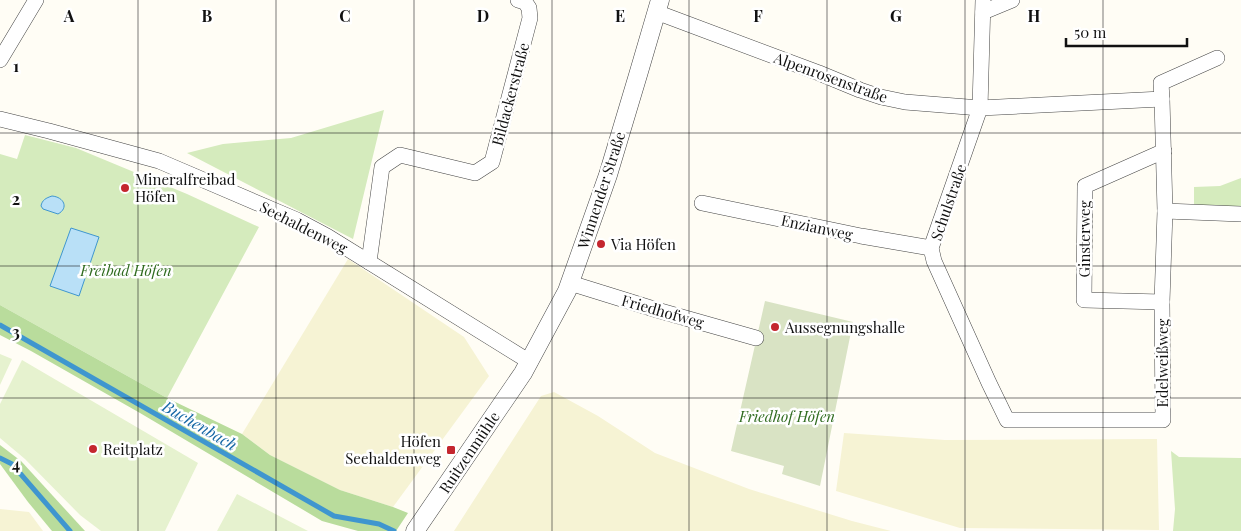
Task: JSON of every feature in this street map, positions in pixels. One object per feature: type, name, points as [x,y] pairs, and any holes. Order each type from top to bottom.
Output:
[{"type":"street","points":[[0,60],[35,0]]},
{"type":"street","name":"Bildackerstraße","points":[[369,262],[382,167],[400,155],[475,173],[492,162],[530,18],[529,8],[525,2],[518,0]]},
{"type":"street","points":[[983,6],[1012,0]]},
{"type":"street","name":"Alpenrosenstraße","points":[[658,6],[860,90],[905,102],[980,108],[1162,99]]},
{"type":"street","name":"Winnender Straße","points":[[526,367],[570,283],[608,174],[658,6]]},
{"type":"street","name":"Schulstraße","points":[[983,6],[980,108],[932,248],[934,261],[1007,420]]},
{"type":"street","name":"Edelweißweg","points":[[1007,420],[1163,420],[1162,302],[1165,211],[1161,83],[1217,58]]},
{"type":"street","name":"Seehaldenweg","points":[[0,119],[159,161],[296,220],[322,233],[369,262],[526,367]]},
{"type":"street","name":"Ginsterweg","points":[[1162,302],[1084,300],[1084,186],[1164,151]]},
{"type":"street","name":"Enzianweg","points":[[702,204],[861,236],[932,248]]},
{"type":"street","points":[[1165,211],[1241,214]]},
{"type":"street","name":"Friedhofweg","points":[[570,283],[756,338]]},
{"type":"street","name":"Ruitzenmühle","points":[[416,528],[526,367]]},
{"type":"shaded area","points":[[348,259],[464,337],[489,376],[393,507],[340,490],[270,455],[242,434]]},
{"type":"shaded area","points":[[554,392],[598,416],[655,453],[749,489],[891,531],[454,531],[541,396]]},
{"type":"shaded area","points":[[844,433],[945,440],[1157,439],[1159,530],[960,528],[836,491]]},
{"type":"shaded area","points":[[0,509],[29,512],[43,531],[0,531]]},
{"type":"green space","points":[[384,110],[353,239],[187,153],[223,144],[291,138]]},
{"type":"green space","name":"Freibad Höfen","points":[[25,135],[76,148],[187,194],[259,227],[167,398],[0,305],[0,154],[17,159]]},
{"type":"green space","points":[[1241,178],[1241,207],[1194,206],[1194,187],[1220,186]]},
{"type":"green space","name":"Friedhof Höfen","points":[[765,301],[853,322],[820,486],[782,474],[784,466],[731,451]]},
{"type":"green space","points":[[0,305],[167,398],[242,434],[270,455],[340,490],[408,513],[396,531],[358,531],[322,521],[140,413],[0,335]]},
{"type":"green space","points":[[0,354],[12,359],[0,385]]},
{"type":"green space","name":"Reitplatz","points":[[22,360],[198,463],[165,531],[101,531],[80,515],[25,459],[0,438],[0,404]]},
{"type":"green space","points":[[0,445],[21,461],[85,531],[52,531],[0,464]]},
{"type":"green space","points":[[1171,451],[1179,457],[1241,458],[1241,531],[1173,531],[1175,509]]},
{"type":"green space","points":[[237,494],[308,531],[217,531]]},
{"type":"water","points":[[52,196],[60,198],[64,203],[63,209],[58,214],[43,209],[41,206],[42,202]]},
{"type":"water","points":[[71,228],[99,237],[79,296],[50,286]]},
{"type":"waterway","name":"Buchenbach","points":[[0,325],[334,516],[379,524],[394,531]]},
{"type":"waterway","points":[[0,458],[12,464],[70,531]]},
{"type":"place","name":"Mineralfreibad Höfen","points":[[125,188]]},
{"type":"place","name":"Via Höfen","points":[[601,244]]},
{"type":"place","name":"Aussegnungshalle","points":[[775,327]]},
{"type":"place","name":"Reitplatz","points":[[93,449]]},
{"type":"place","name":"Höfen Seehaldenweg","points":[[451,450]]}]
